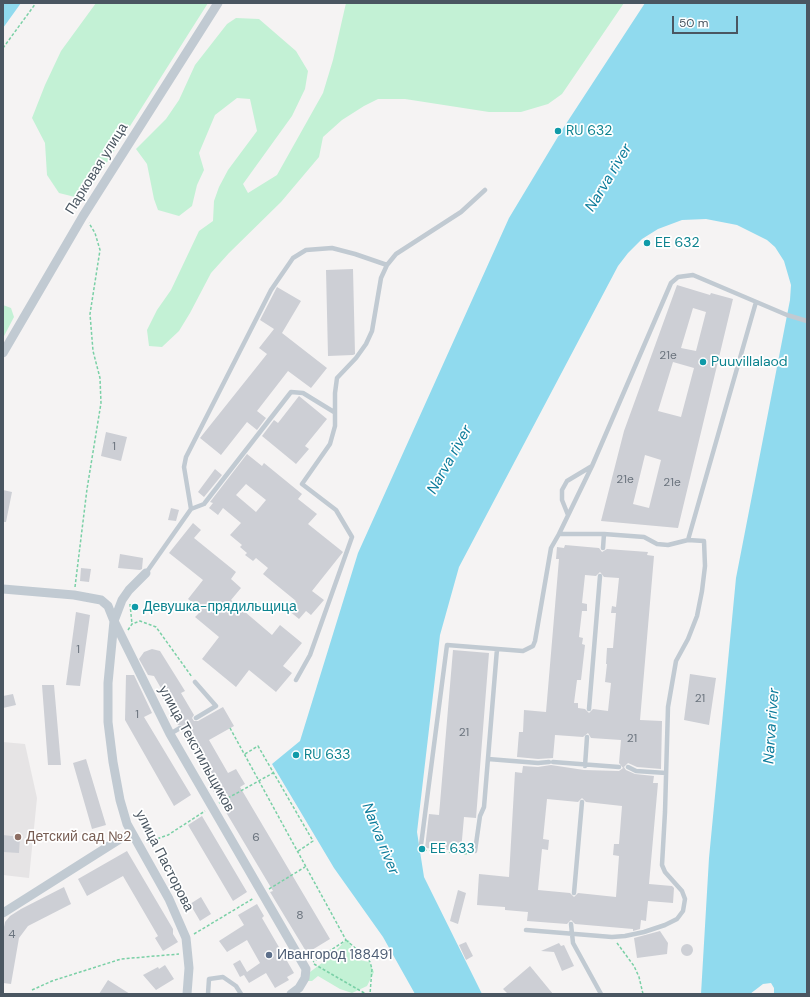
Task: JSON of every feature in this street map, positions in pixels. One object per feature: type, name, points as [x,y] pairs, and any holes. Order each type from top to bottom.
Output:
[{"type":"street","name":"Парковая улица","points":[[3,353],[84,216],[218,3]]},
{"type":"street","points":[[114,621],[122,600],[129,590],[146,574]]},
{"type":"street","name":"улица Текстильщиков","points":[[3,590],[74,595],[101,600],[108,606],[170,734],[262,893],[309,966]]},
{"type":"street","name":"улица Пасторова","points":[[114,621],[108,683],[108,722],[120,800],[131,832],[169,899],[186,938],[188,954],[187,994]]},
{"type":"street","points":[[3,913],[131,832]]},
{"type":"street","points":[[292,994],[299,988],[305,978],[309,966]]},
{"type":"lane","points":[[296,680],[310,655],[352,537],[336,510],[302,484],[330,444],[335,426],[334,412],[337,378],[356,358],[366,344],[372,331],[381,278],[387,265],[396,254],[461,212],[485,190]]},
{"type":"lane","points":[[191,509],[184,467],[186,457],[271,290],[293,258],[306,250],[332,248],[387,265]]},
{"type":"lane","points":[[421,845],[447,645],[523,651],[533,646],[551,548],[592,466],[671,283],[678,277],[693,275],[787,315],[807,321]]},
{"type":"lane","points":[[688,540],[756,302]]},
{"type":"lane","points":[[146,574],[191,509],[204,504],[291,392],[303,393],[334,412]]},
{"type":"lane","points":[[568,515],[562,500],[562,490],[567,481],[592,466]]},
{"type":"lane","points":[[526,930],[612,937],[644,932],[677,919],[683,911],[685,899],[682,891],[665,872],[662,865],[666,812],[668,706],[676,661],[692,627],[702,591],[705,566],[704,542],[688,540],[668,545],[657,544],[644,538],[604,534],[559,534]]},
{"type":"lane","points":[[603,548],[604,534]]},
{"type":"lane","points":[[589,709],[600,576]]},
{"type":"lane","points":[[475,852],[480,816],[484,807],[497,649]]},
{"type":"lane","points":[[196,682],[216,706],[196,718]]},
{"type":"lane","points":[[170,734],[180,728]]},
{"type":"lane","points":[[585,766],[587,737]]},
{"type":"lane","points":[[488,759],[619,767]]},
{"type":"lane","points":[[628,767],[636,771],[666,774]]},
{"type":"lane","points":[[574,893],[582,802]]},
{"type":"lane","points":[[571,924],[573,943],[601,994]]},
{"type":"lane","points":[[208,994],[209,979],[223,977],[236,986],[241,994]]},
{"type":"path","points":[[3,48],[36,3]]},
{"type":"path","points":[[74,595],[87,489],[101,403],[100,378],[93,351],[90,314],[100,250],[95,233],[84,216]]},
{"type":"path","points":[[124,641],[132,624],[129,590]]},
{"type":"path","points":[[132,624],[140,621],[156,627],[196,682]]},
{"type":"path","points":[[230,728],[346,940],[370,962],[372,969],[370,994]]},
{"type":"path","points":[[245,754],[258,746],[313,841],[297,852]]},
{"type":"path","points":[[139,845],[168,835],[212,807],[273,773]]},
{"type":"path","points":[[421,845],[424,851],[467,855],[475,852]]},
{"type":"path","points":[[186,938],[305,867]]},
{"type":"path","points":[[612,937],[634,966],[640,977],[643,994]]},
{"type":"path","points":[[346,940],[309,966],[366,994]]},
{"type":"path","points":[[32,990],[52,981],[121,959],[188,954]]},
{"type":"shaded area","name":"Детский сад №2","points":[[3,742],[25,744],[37,798],[29,878],[3,875]]},
{"type":"green space","points":[[96,3],[208,3],[92,186],[75,197],[59,193],[47,175],[45,143],[32,118],[61,51]]},
{"type":"green space","points":[[346,3],[624,3],[562,94],[548,104],[521,112],[489,112],[405,99],[378,99],[342,120],[323,137],[319,157],[281,202],[229,253],[211,273],[179,331],[162,347],[149,346],[147,330],[157,310],[171,290],[199,231],[213,221],[214,201],[219,187],[228,170],[257,131],[250,99],[237,98],[215,115],[199,153],[204,170],[197,185],[192,206],[179,216],[158,210],[154,199],[147,164],[136,149],[166,119],[179,100],[195,65],[227,24],[236,18],[259,19],[296,51],[308,71],[305,89],[292,116],[243,184],[248,193],[277,175],[323,93],[333,60]]},
{"type":"green space","points":[[3,305],[11,308],[14,317],[3,338]]},
{"type":"green space","points":[[349,940],[355,959],[369,962],[374,972],[367,986],[352,993],[340,989],[318,976],[312,981],[305,981],[306,975],[330,957],[345,941]]},
{"type":"water","points":[[3,3],[21,3],[3,28]]},
{"type":"water","name":"Narva river","points":[[645,3],[807,3],[807,994],[774,994],[774,988],[771,983],[763,984],[750,994],[701,994],[709,858],[736,578],[790,300],[791,285],[784,261],[775,247],[767,240],[737,225],[706,219],[682,220],[658,229],[642,239],[618,266],[459,567],[440,635],[417,832],[424,877],[482,994],[415,994],[383,937],[334,868],[272,764],[300,741],[358,553],[509,218],[562,130]]},
{"type":"building","points":[[353,269],[355,354],[328,356],[326,270]]},
{"type":"building","points":[[677,285],[710,295],[711,293],[733,299],[678,528],[601,521],[624,431]],"holes":[[[693,308],[706,312],[696,351],[681,348]],[[673,362],[694,368],[681,417],[658,411]],[[645,455],[661,460],[649,508],[633,504]]]},
{"type":"building","points":[[277,287],[301,301],[282,333],[327,368],[311,388],[288,371],[257,411],[266,418],[257,430],[247,422],[221,455],[200,438],[267,354],[259,348],[274,329],[260,320]]},
{"type":"building","points":[[299,396],[327,419],[305,446],[309,449],[296,464],[262,436],[274,420],[278,423]]},
{"type":"building","points":[[106,432],[127,437],[121,461],[101,456]]},
{"type":"building","points":[[247,454],[262,466],[264,463],[302,494],[298,499],[317,514],[308,524],[343,552],[312,591],[324,600],[311,615],[306,611],[299,619],[288,610],[296,601],[263,574],[268,568],[256,558],[253,561],[245,555],[247,553],[240,547],[242,545],[230,535],[241,523],[223,508],[218,515],[209,508],[213,503],[210,502]],"holes":[[[246,484],[266,500],[256,512],[236,495]]]},
{"type":"building","points":[[215,469],[222,475],[204,497],[198,492]]},
{"type":"building","points":[[3,490],[12,492],[6,522],[3,522]]},
{"type":"building","points":[[171,508],[179,510],[176,521],[168,520]]},
{"type":"building","points":[[193,523],[201,530],[194,538],[236,572],[231,579],[241,588],[231,600],[272,635],[280,625],[302,643],[283,666],[292,673],[276,692],[249,670],[236,687],[202,659],[219,637],[195,617],[202,610],[188,599],[203,580],[169,553]]},
{"type":"building","points":[[565,545],[599,548],[602,552],[607,549],[648,552],[647,555],[654,556],[640,720],[662,721],[661,769],[637,767],[628,763],[624,767],[626,770],[635,774],[654,776],[653,783],[658,783],[649,884],[672,886],[674,888],[673,903],[648,901],[646,921],[641,920],[640,929],[633,931],[633,929],[575,924],[571,920],[567,924],[527,921],[528,912],[505,910],[505,907],[477,905],[479,874],[509,877],[515,772],[522,773],[523,766],[538,767],[551,765],[584,770],[619,771],[623,768],[619,763],[621,740],[591,738],[588,733],[583,737],[555,735],[553,758],[538,759],[517,757],[519,732],[523,732],[524,710],[546,712],[559,559],[556,559],[557,547],[564,548]],"holes":[[[600,572],[604,577],[619,578],[616,607],[612,606],[611,613],[616,613],[613,648],[607,648],[605,682],[611,683],[608,711],[593,709],[589,713],[585,709],[578,708],[578,703],[574,703],[577,680],[581,680],[585,645],[582,644],[583,638],[579,637],[582,611],[587,611],[587,604],[582,603],[585,575],[596,576]],[[582,798],[586,802],[622,806],[619,844],[614,844],[613,855],[619,856],[616,897],[578,893],[574,897],[570,893],[538,890],[542,849],[548,850],[549,840],[543,839],[547,799],[578,802]]]},
{"type":"building","points":[[120,554],[143,558],[142,569],[118,568]]},
{"type":"building","points":[[81,568],[91,569],[89,582],[80,581]]},
{"type":"building","points":[[76,612],[90,615],[80,686],[66,685]]},
{"type":"building","points":[[152,649],[160,651],[185,691],[181,693],[194,715],[192,718],[194,721],[198,721],[223,707],[234,726],[209,740],[228,773],[236,769],[245,784],[240,787],[330,939],[307,953],[270,892],[273,891],[208,782],[210,780],[182,731],[183,726],[178,725],[163,698],[166,697],[154,676],[148,675],[139,659],[144,652]]},
{"type":"building","points":[[453,650],[489,653],[476,818],[464,817],[461,851],[425,848],[429,814],[439,815]]},
{"type":"building","points":[[690,674],[716,678],[709,725],[684,720]]},
{"type":"building","points":[[126,675],[134,675],[152,713],[144,717],[191,795],[174,806],[125,720]]},
{"type":"building","points":[[42,685],[54,685],[61,765],[48,765]]},
{"type":"building","points":[[13,694],[16,705],[3,708],[3,696]]},
{"type":"building","points":[[86,759],[106,825],[92,829],[73,763]]},
{"type":"building","points":[[202,816],[247,892],[233,901],[188,825]]},
{"type":"building","points":[[3,835],[20,837],[19,853],[3,852]]},
{"type":"building","points":[[127,851],[173,929],[173,934],[178,942],[163,951],[155,938],[158,936],[123,876],[87,896],[78,879]]},
{"type":"building","points":[[64,887],[71,904],[28,926],[19,938],[11,984],[3,983],[3,932],[5,922],[10,916],[21,909]]},
{"type":"building","points":[[458,890],[466,893],[458,924],[450,921]]},
{"type":"building","points":[[201,897],[211,914],[200,921],[190,904]]},
{"type":"building","points":[[257,904],[264,916],[262,918],[294,973],[287,977],[289,980],[275,988],[266,973],[249,983],[244,975],[240,977],[233,964],[240,960],[247,972],[260,963],[247,940],[227,952],[219,941],[244,925],[238,915]]},
{"type":"building","points":[[660,931],[668,943],[667,954],[637,958],[634,938]]},
{"type":"building","points":[[466,942],[473,956],[466,960],[459,945]]},
{"type":"building","points":[[559,943],[561,946],[564,945],[574,966],[562,971],[554,952],[541,951]]},
{"type":"building","points":[[687,944],[691,946],[693,950],[691,954],[687,956],[683,954],[681,950],[683,946]]},
{"type":"building","points":[[165,965],[174,979],[156,990],[143,975]]},
{"type":"building","points":[[530,966],[553,994],[508,994],[503,989]]},
{"type":"building","points":[[108,980],[130,994],[99,994]]},
{"type":"place","name":"RU 632","points":[[558,131]]},
{"type":"place","name":"EE 632","points":[[647,243]]},
{"type":"place","name":"Puuvillalaod","points":[[703,362]]},
{"type":"place","name":"Девушка-прядильщица","points":[[135,607]]},
{"type":"place","name":"RU 633","points":[[296,755]]},
{"type":"place","name":"Детский сад №2","points":[[18,837]]},
{"type":"place","name":"EE 633","points":[[422,849]]},
{"type":"place","name":"Ивангород 188491","points":[[269,955]]}]
